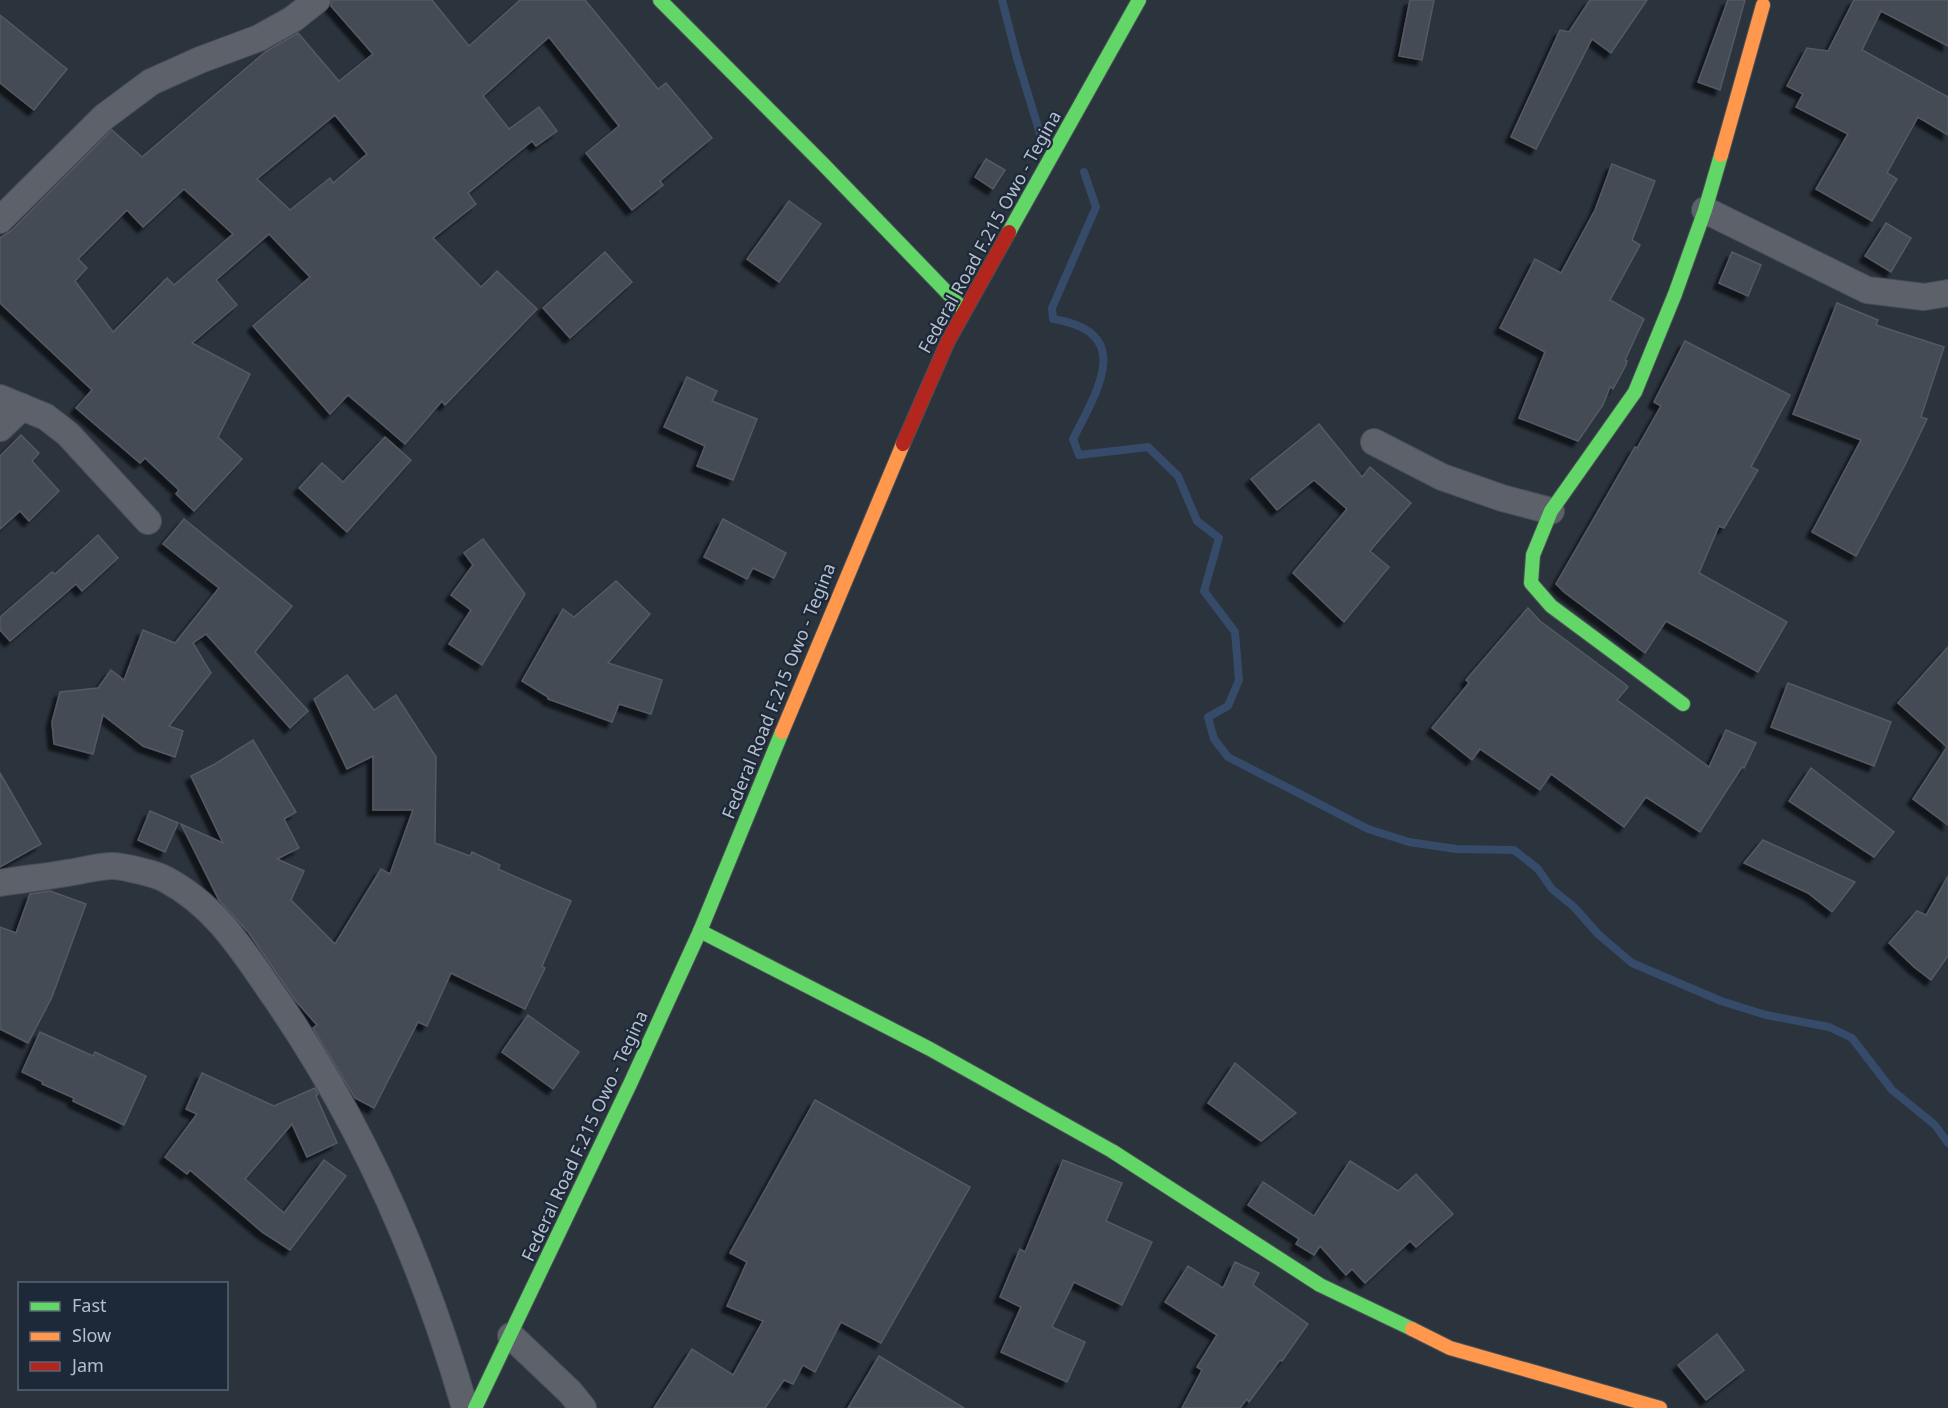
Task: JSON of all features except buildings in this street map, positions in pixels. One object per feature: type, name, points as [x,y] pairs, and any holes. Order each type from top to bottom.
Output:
[{"type":"street","points":[[0,220],[104,117],[152,82],[200,60],[259,38],[293,19],[317,0]]},
{"type":"street","points":[[660,0],[964,310]]},
{"type":"street","name":"Federal Road F.215 Owo - Tegina","points":[[475,1408],[511,1336],[700,931],[859,545],[948,341],[1139,0]]},
{"type":"street","points":[[1683,704],[1551,606],[1531,583],[1533,555],[1551,511],[1635,392],[1706,210],[1763,5]]},
{"type":"street","points":[[1706,210],[1867,290],[1924,297],[1948,293]]},
{"type":"street","points":[[0,428],[11,403],[46,417],[68,434],[148,521]]},
{"type":"street","points":[[1374,442],[1442,477],[1502,498],[1551,511]]},
{"type":"street","points":[[0,883],[113,866],[164,878],[210,910],[241,947],[301,1034],[361,1142],[403,1229],[452,1362],[465,1408]]},
{"type":"street","points":[[700,931],[930,1049],[1112,1151],[1320,1285],[1449,1348],[1660,1408]]},
{"type":"street","points":[[511,1336],[570,1392],[583,1408]]},
{"type":"waterway","points":[[1002,0],[1041,137]]},
{"type":"waterway","points":[[1084,172],[1096,207],[1052,308],[1053,319],[1079,326],[1095,336],[1102,350],[1103,366],[1092,402],[1073,439],[1079,455],[1148,447],[1178,476],[1197,521],[1219,538],[1204,591],[1235,632],[1239,680],[1228,706],[1208,717],[1214,739],[1228,757],[1368,829],[1409,842],[1456,849],[1514,850],[1538,869],[1552,889],[1632,963],[1721,1001],[1766,1015],[1829,1027],[1852,1038],[1892,1090],[1935,1125],[1948,1143]]},
{"type":"traffic: fast","points":[[660,0],[964,310]]},
{"type":"traffic: fast","points":[[1009,232],[1139,0]]},
{"type":"traffic: fast","points":[[1683,704],[1551,606],[1531,583],[1533,555],[1551,511],[1635,392],[1675,294],[1705,210],[1721,155]]},
{"type":"traffic: fast","points":[[475,1408],[631,1082],[700,931],[782,732]]},
{"type":"traffic: fast","points":[[700,931],[930,1049],[1112,1151],[1320,1285],[1412,1329]]},
{"type":"traffic: slow","points":[[1721,155],[1763,5]]},
{"type":"traffic: slow","points":[[782,732],[903,444]]},
{"type":"traffic: slow","points":[[1412,1329],[1450,1348],[1660,1408]]},
{"type":"traffic: jam","points":[[903,444],[948,341],[1009,232]]}]
